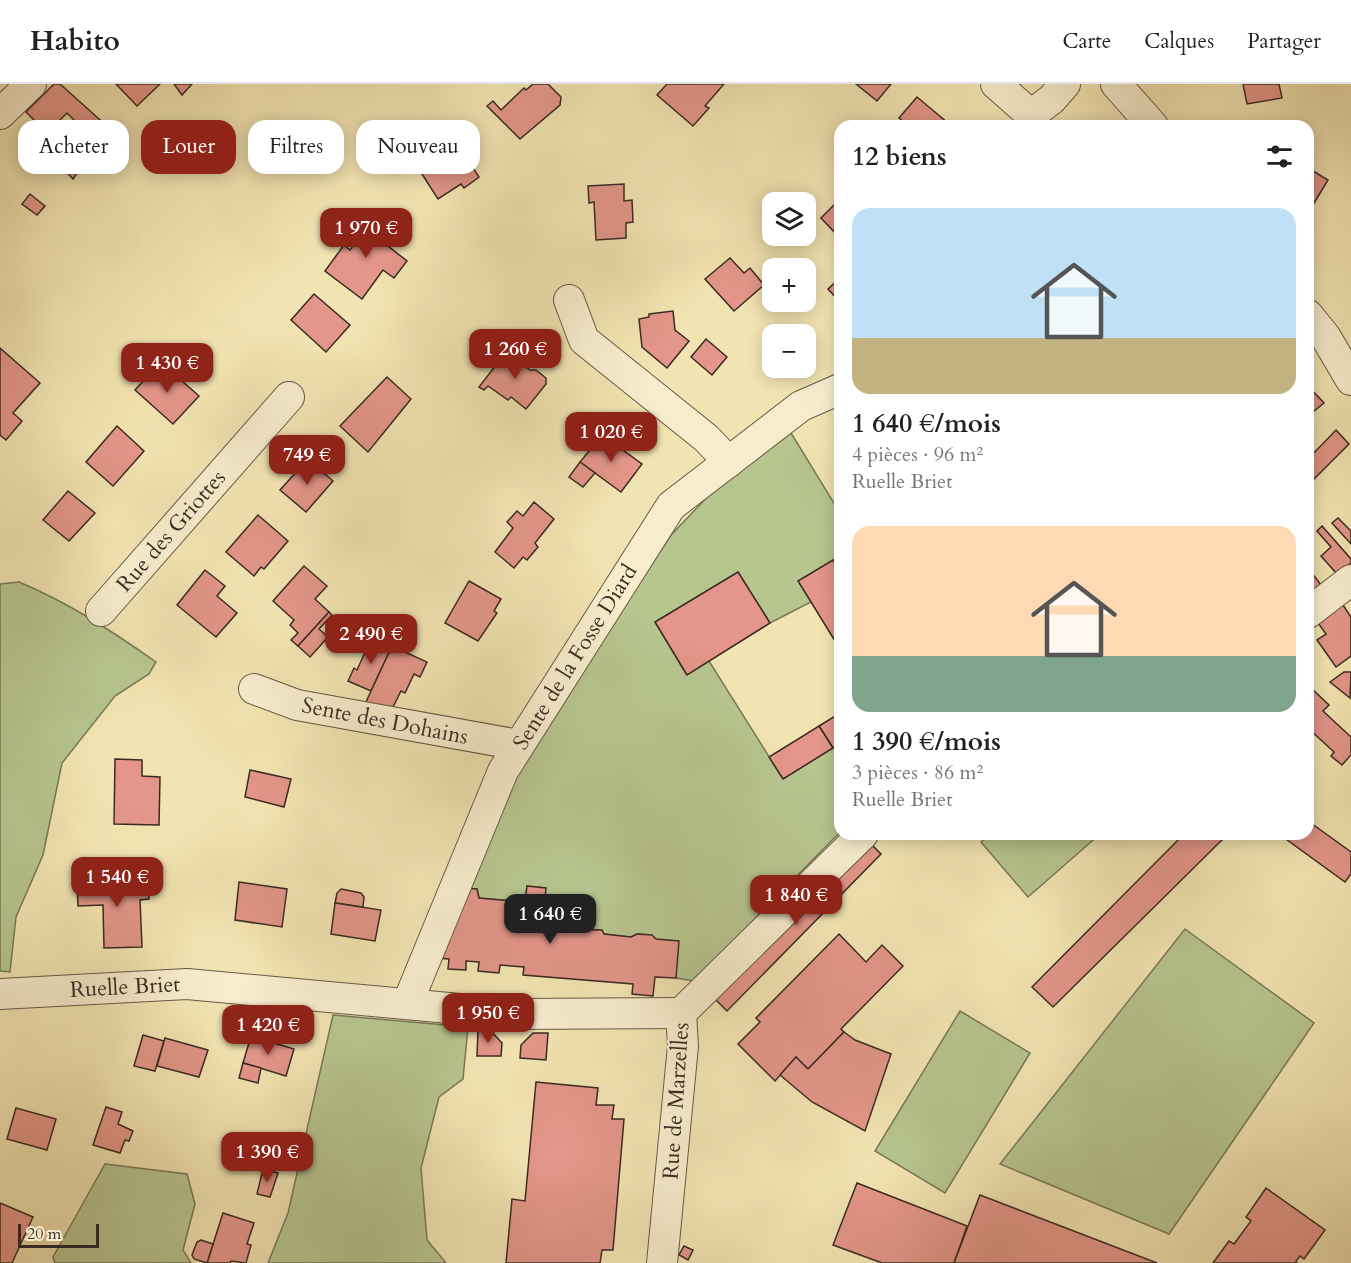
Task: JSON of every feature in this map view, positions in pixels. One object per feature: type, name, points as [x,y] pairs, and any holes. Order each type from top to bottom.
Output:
[{"type":"street","points":[[0,114],[31,84]]},
{"type":"street","points":[[996,84],[1032,120]]},
{"type":"street","points":[[1034,120],[1065,84]]},
{"type":"street","points":[[1116,84],[1149,120]]},
{"type":"street","points":[[569,300],[584,340],[706,438],[729,462]]},
{"type":"street","points":[[1314,322],[1325,336],[1351,380]]},
{"type":"street","name":"Sente de la Fosse Diard","points":[[408,1002],[503,771],[671,506],[801,406],[834,392]]},
{"type":"street","name":"Rue des Griottes","points":[[101,611],[289,397]]},
{"type":"street","points":[[1314,608],[1351,580]]},
{"type":"street","name":"Sente des Dohains","points":[[254,689],[297,705],[519,746]]},
{"type":"street","name":"Rue de Marzelles","points":[[662,1263],[683,1046],[681,1013],[856,840]]},
{"type":"street","name":"Ruelle Briet","points":[[1,996],[187,984],[408,1002],[514,1014],[681,1013]]},
{"type":"green space","points":[[791,433],[834,503],[834,562],[833,560],[799,581],[811,602],[770,623],[738,572],[655,622],[686,674],[709,661],[783,779],[834,747],[834,838],[694,981],[676,978],[651,935],[637,934],[631,937],[604,934],[601,930],[542,929],[545,888],[527,886],[525,902],[479,898],[477,889],[461,888],[525,758],[671,535],[714,490]]},
{"type":"green space","points":[[19,582],[90,618],[156,662],[149,674],[115,696],[62,763],[43,855],[16,917],[10,972],[0,971],[0,584]]},
{"type":"green space","points":[[984,840],[1093,840],[1028,897],[981,842]]},
{"type":"green space","points":[[1185,929],[1314,1023],[1169,1234],[1000,1164]]},
{"type":"green space","points":[[960,1011],[1030,1053],[945,1193],[875,1151]]},
{"type":"green space","points":[[333,1015],[468,1027],[463,1079],[439,1097],[421,1168],[427,1240],[446,1263],[268,1263],[288,1213]]},
{"type":"green space","points":[[105,1164],[187,1174],[195,1204],[183,1250],[191,1263],[55,1263],[53,1257]]},
{"type":"building","points":[[54,84],[60,84],[100,120],[74,120],[67,113],[60,120],[34,120],[26,112]]},
{"type":"building","points":[[116,84],[160,84],[137,106]]},
{"type":"building","points":[[174,84],[192,84],[182,95]]},
{"type":"building","points":[[533,84],[548,84],[561,97],[560,105],[520,139],[487,106],[493,101],[501,110],[524,88],[526,90]]},
{"type":"building","points":[[667,84],[724,84],[705,106],[709,108],[693,126],[657,95]]},
{"type":"building","points":[[856,84],[891,84],[877,101]]},
{"type":"building","points":[[1243,84],[1279,84],[1282,98],[1247,104]]},
{"type":"building","points":[[917,97],[944,120],[901,120],[899,118]]},
{"type":"building","points":[[1314,172],[1328,180],[1314,203]]},
{"type":"building","points":[[422,174],[477,174],[479,177],[464,188],[461,184],[438,199]]},
{"type":"building","points":[[624,184],[624,201],[632,200],[633,222],[626,223],[626,238],[596,240],[594,202],[589,203],[588,186]]},
{"type":"building","points":[[30,194],[45,206],[37,215],[22,204]]},
{"type":"building","points":[[834,205],[834,232],[821,218]]},
{"type":"building","points":[[367,214],[390,232],[383,242],[407,261],[394,278],[383,270],[362,299],[325,271],[344,245],[350,250],[361,236],[354,231]]},
{"type":"building","points":[[730,258],[744,273],[750,268],[762,283],[762,287],[734,311],[705,279]]},
{"type":"building","points":[[834,284],[834,296],[828,289]]},
{"type":"building","points":[[314,294],[350,325],[326,352],[291,320]]},
{"type":"building","points":[[673,311],[675,330],[689,341],[667,368],[642,347],[639,319],[649,317],[649,314]]},
{"type":"building","points":[[706,339],[727,357],[712,375],[691,357]]},
{"type":"building","points":[[0,348],[40,383],[13,413],[22,421],[6,440],[0,435]]},
{"type":"building","points":[[511,351],[522,359],[520,362],[530,370],[536,370],[546,378],[546,384],[526,409],[511,397],[508,400],[488,386],[484,390],[479,387],[506,352]]},
{"type":"building","points":[[158,365],[170,376],[173,373],[199,396],[173,424],[135,390]]},
{"type":"building","points":[[387,377],[411,399],[368,452],[340,426]]},
{"type":"building","points":[[1314,392],[1324,403],[1314,411]]},
{"type":"building","points":[[117,426],[144,451],[113,486],[86,462]]},
{"type":"building","points":[[1336,430],[1349,444],[1314,479],[1314,453]]},
{"type":"building","points":[[602,435],[642,464],[621,492],[580,462]]},
{"type":"building","points":[[308,459],[333,481],[306,512],[280,490]]},
{"type":"building","points":[[580,462],[595,473],[583,487],[569,477]]},
{"type":"building","points":[[68,491],[95,513],[69,541],[43,520]]},
{"type":"building","points":[[534,502],[554,519],[535,543],[538,547],[527,560],[523,557],[514,568],[495,552],[513,528],[507,522],[517,511],[523,516]]},
{"type":"building","points":[[258,515],[288,541],[264,569],[261,567],[254,576],[226,552]]},
{"type":"building","points":[[1338,518],[1351,531],[1351,544],[1332,523]]},
{"type":"building","points":[[1322,526],[1351,559],[1351,563],[1337,574],[1321,556],[1331,547],[1317,531]]},
{"type":"building","points":[[833,560],[834,562],[834,639],[798,581]]},
{"type":"building","points":[[304,566],[327,586],[315,599],[329,612],[298,646],[291,640],[298,633],[290,625],[294,620],[273,601]]},
{"type":"building","points":[[205,570],[225,586],[217,596],[237,613],[216,637],[177,605]]},
{"type":"building","points":[[738,572],[770,623],[687,675],[655,622]]},
{"type":"building","points":[[1314,576],[1322,586],[1314,592]]},
{"type":"building","points":[[469,581],[501,599],[494,611],[497,613],[478,641],[445,623]]},
{"type":"building","points":[[1341,602],[1351,617],[1351,656],[1336,667],[1317,640],[1326,634],[1316,620]]},
{"type":"building","points":[[329,612],[332,615],[319,629],[328,637],[310,657],[298,646]]},
{"type":"building","points":[[372,637],[392,646],[371,691],[348,681],[354,668],[357,670]]},
{"type":"building","points":[[392,646],[427,662],[420,677],[414,674],[405,693],[401,691],[390,713],[365,704]]},
{"type":"building","points":[[1344,672],[1351,672],[1350,698],[1330,682]]},
{"type":"building","points":[[1314,691],[1329,705],[1323,711],[1351,737],[1351,755],[1342,765],[1331,756],[1334,752],[1314,734]]},
{"type":"building","points":[[834,717],[833,748],[819,726]]},
{"type":"building","points":[[819,726],[833,748],[783,779],[769,757]]},
{"type":"building","points":[[115,759],[142,760],[142,776],[160,777],[159,825],[114,824]]},
{"type":"building","points":[[250,770],[291,779],[284,807],[245,797]]},
{"type":"building","points":[[1314,825],[1351,852],[1351,874],[1345,882],[1287,840],[1314,840]]},
{"type":"building","points":[[867,840],[881,854],[727,1011],[712,996]]},
{"type":"building","points":[[1178,840],[1222,840],[1053,1007],[1032,987]]},
{"type":"building","points":[[148,877],[149,899],[140,900],[142,947],[104,948],[103,905],[78,906],[77,880]]},
{"type":"building","points":[[239,882],[287,889],[282,927],[235,920]]},
{"type":"building","points":[[527,886],[546,888],[542,929],[602,930],[604,934],[631,937],[637,934],[652,935],[656,939],[679,941],[676,978],[655,977],[653,996],[632,994],[633,984],[523,975],[524,967],[500,965],[499,973],[478,971],[479,962],[466,961],[466,970],[448,969],[449,959],[436,958],[461,888],[477,889],[479,898],[525,902]]},
{"type":"building","points":[[341,889],[361,893],[364,897],[363,907],[335,903],[337,893]]},
{"type":"building","points":[[335,903],[381,910],[375,941],[331,934]]},
{"type":"building","points":[[839,934],[866,962],[882,945],[903,966],[841,1029],[844,1032],[808,1069],[796,1057],[775,1081],[738,1044],[760,1022],[756,1018]]},
{"type":"building","points":[[478,1030],[491,1031],[502,1043],[501,1056],[477,1056]]},
{"type":"building","points":[[844,1032],[855,1040],[891,1054],[865,1131],[812,1102],[780,1075],[796,1057],[808,1069]]},
{"type":"building","points":[[533,1033],[548,1033],[546,1060],[520,1058],[521,1045]]},
{"type":"building","points":[[143,1035],[164,1041],[155,1071],[134,1066]]},
{"type":"building","points":[[251,1036],[294,1049],[286,1076],[243,1063]]},
{"type":"building","points":[[165,1038],[208,1050],[199,1077],[157,1066]]},
{"type":"building","points":[[243,1063],[261,1068],[258,1083],[239,1078]]},
{"type":"building","points":[[536,1082],[598,1088],[596,1105],[614,1105],[612,1119],[624,1119],[613,1250],[602,1250],[600,1263],[506,1263],[512,1199],[525,1201]]},
{"type":"building","points":[[106,1107],[122,1112],[118,1124],[133,1131],[129,1141],[125,1140],[120,1153],[93,1145]]},
{"type":"building","points":[[16,1108],[56,1119],[47,1150],[7,1139]]},
{"type":"building","points":[[263,1169],[278,1173],[270,1197],[257,1194]]},
{"type":"building","points":[[857,1183],[967,1226],[954,1263],[882,1263],[833,1245]]},
{"type":"building","points":[[1266,1188],[1325,1230],[1304,1259],[1300,1256],[1297,1263],[1213,1263],[1229,1241],[1234,1244],[1251,1221],[1246,1217]]},
{"type":"building","points":[[980,1195],[1157,1263],[954,1263]]},
{"type":"building","points":[[0,1203],[33,1217],[12,1263],[0,1263]]},
{"type":"building","points":[[223,1213],[254,1223],[247,1244],[251,1245],[246,1263],[231,1261],[230,1263],[207,1263]]},
{"type":"building","points":[[201,1240],[213,1244],[207,1263],[194,1259],[192,1255],[197,1242]]},
{"type":"building","points":[[684,1246],[693,1250],[688,1260],[679,1255]]}]
